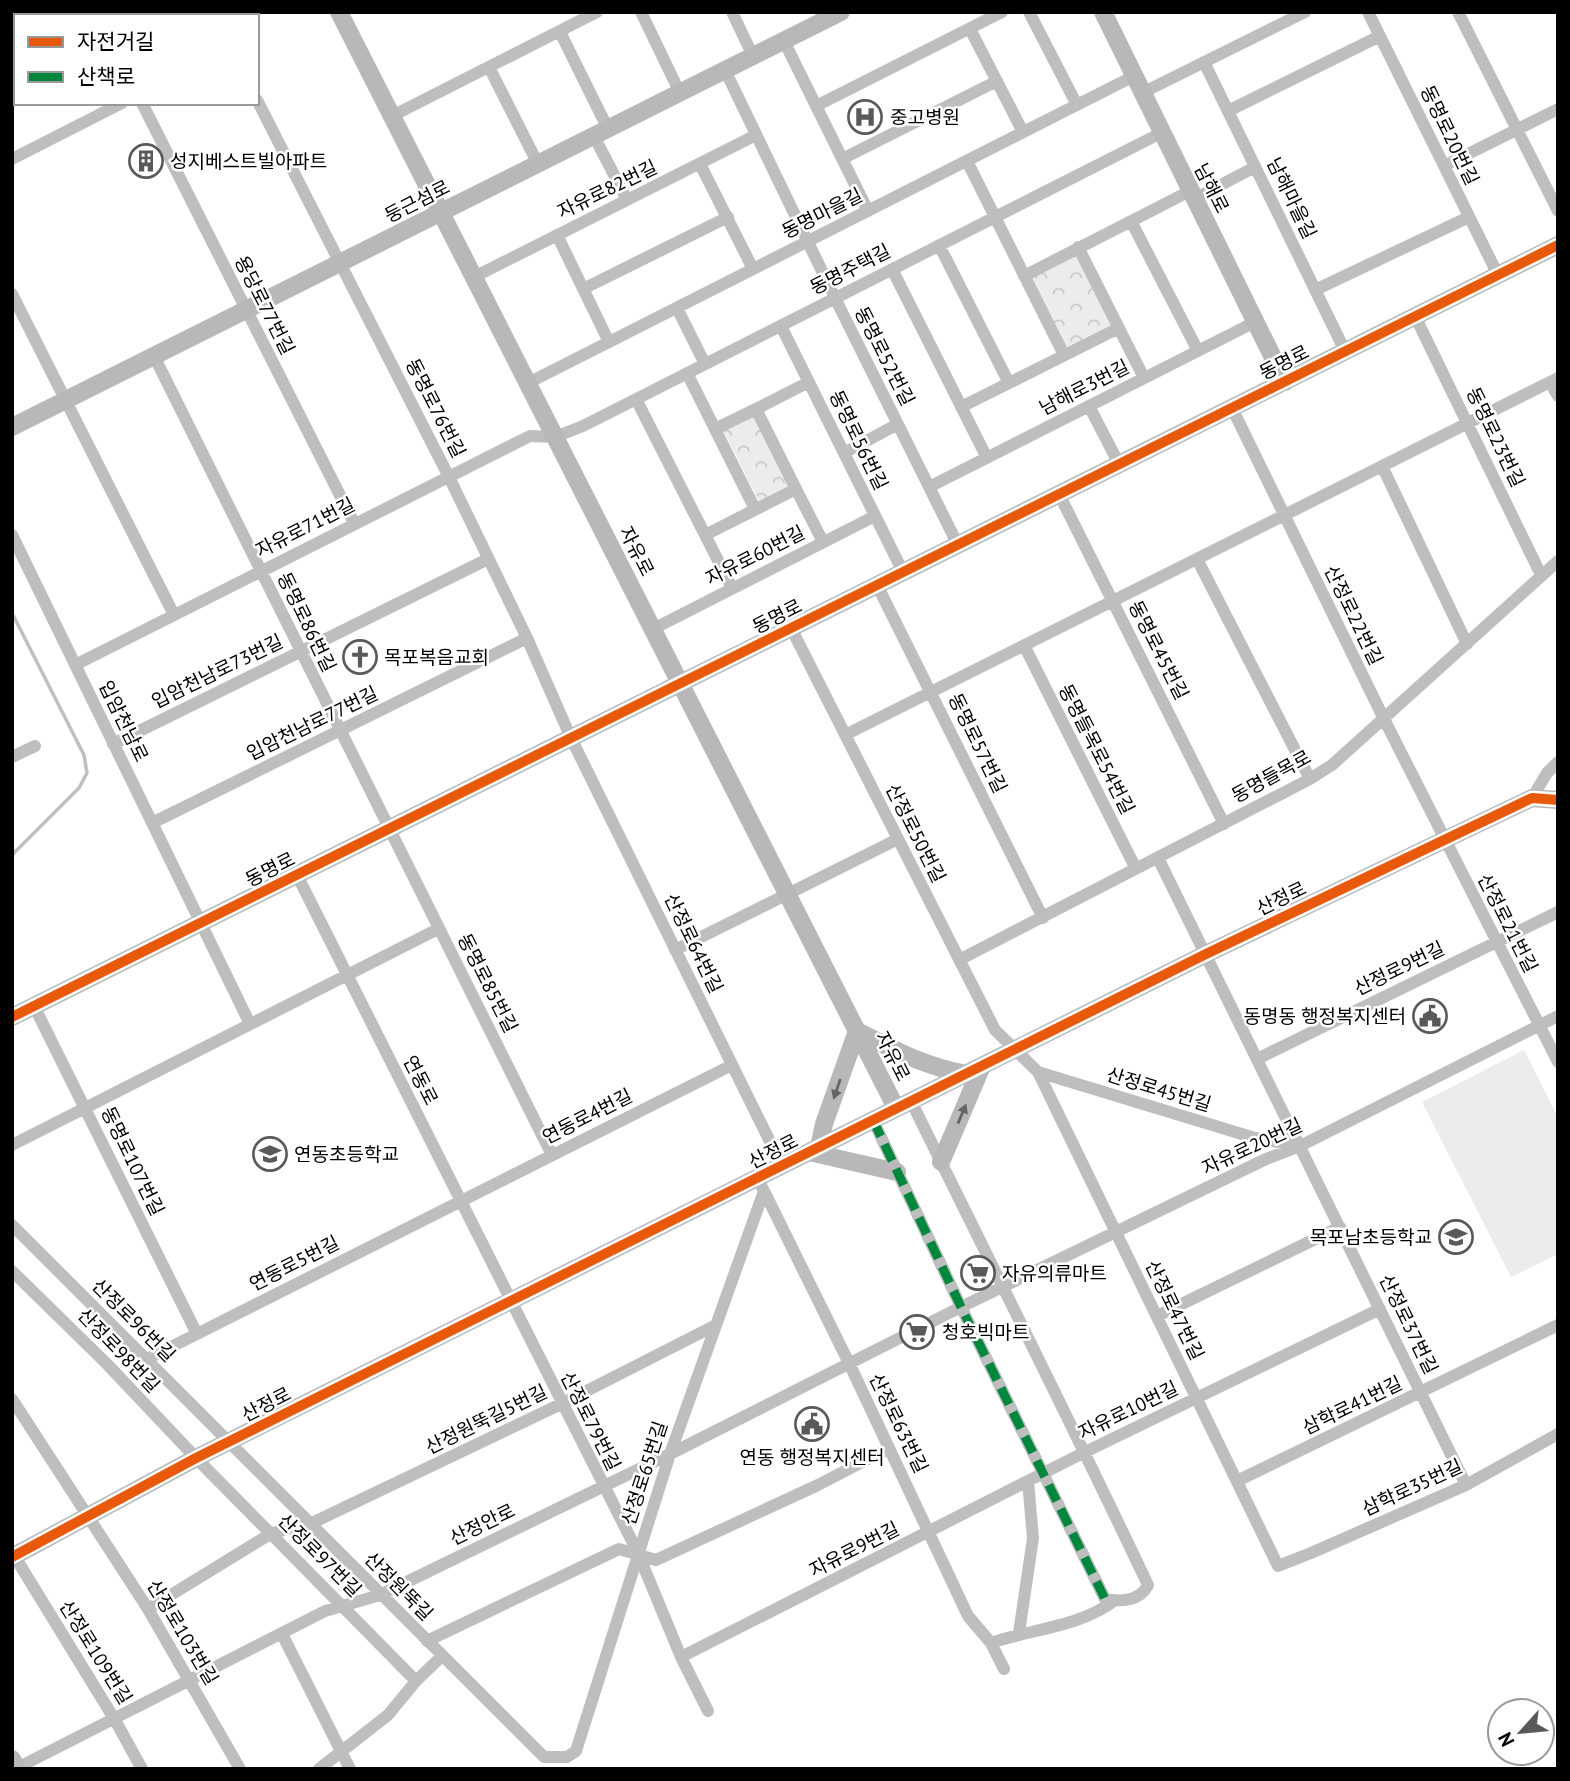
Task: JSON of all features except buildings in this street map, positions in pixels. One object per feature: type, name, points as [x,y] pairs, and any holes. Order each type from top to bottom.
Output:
[{"type":"street","name":"자유로","points":[[340,12],[857,1031],[941,1162],[1085,1452],[1148,1585],[1144,1592],[1122,1602],[1110,1600]]},
{"type":"street","points":[[392,116],[597,12]]},
{"type":"street","points":[[641,12],[680,93]]},
{"type":"street","points":[[732,12],[753,56]]},
{"type":"street","points":[[816,106],[1002,12]]},
{"type":"street","points":[[1029,12],[1077,105]]},
{"type":"street","name":"남해로","points":[[1103,12],[1284,382]]},
{"type":"street","name":"동명로20번길","points":[[1368,12],[1498,275]]},
{"type":"street","points":[[1458,12],[1558,211]]},
{"type":"street","points":[[1142,93],[1301,13]]},
{"type":"street","name":"둥근섬로","points":[[12,427],[784,41],[833,14]]},
{"type":"street","points":[[970,29],[1023,132]]},
{"type":"street","points":[[560,32],[627,200]]},
{"type":"street","points":[[1228,111],[1380,36]]},
{"type":"street","points":[[784,41],[868,211]]},
{"type":"street","name":"남해마을길","points":[[1204,62],[1345,351]]},
{"type":"street","points":[[489,67],[538,164]]},
{"type":"street","name":"동명로52번길","points":[[725,70],[807,242],[958,545]]},
{"type":"street","name":"동명마을길","points":[[528,383],[1134,76]]},
{"type":"street","points":[[842,159],[997,81]]},
{"type":"street","name":"동명로76번길","points":[[259,104],[449,477],[527,638],[571,738]]},
{"type":"street","points":[[12,159],[118,105]]},
{"type":"street","name":"용당로77번길","points":[[143,105],[354,523]]},
{"type":"street","points":[[1444,166],[1558,109]]},
{"type":"street","name":"동명주택길","points":[[555,437],[583,426],[1161,133]]},
{"type":"street","name":"자유로82번길","points":[[474,277],[757,135]]},
{"type":"street","points":[[967,161],[1064,355]]},
{"type":"street","points":[[700,164],[753,269]]},
{"type":"street","points":[[1024,276],[1131,221],[1255,167]]},
{"type":"street","points":[[1315,290],[1469,216]]},
{"type":"street","points":[[583,289],[728,217]]},
{"type":"street","points":[[1131,221],[1198,351]]},
{"type":"street","points":[[557,235],[609,342]]},
{"type":"street","points":[[939,245],[1009,383]]},
{"type":"street","name":"동명로","points":[[12,1017],[1558,245]]},
{"type":"street","points":[[1079,247],[1144,378]]},
{"type":"street","points":[[892,269],[987,458]]},
{"type":"street","points":[[12,294],[174,615]]},
{"type":"street","points":[[677,308],[705,364]]},
{"type":"street","name":"동명로23번길","points":[[1415,316],[1541,575]]},
{"type":"street","name":"남해로3번길","points":[[929,487],[1255,322]]},
{"type":"street","name":"동명로56번길","points":[[781,326],[903,572]]},
{"type":"street","points":[[961,407],[1119,328]]},
{"type":"street","name":"동명로86번길","points":[[153,356],[388,829]]},
{"type":"street","points":[[687,373],[755,509]]},
{"type":"street","points":[[845,734],[1554,380],[1558,396]]},
{"type":"street","points":[[715,429],[809,382]]},
{"type":"street","points":[[636,399],[732,588]]},
{"type":"street","points":[[1089,406],[1119,464]]},
{"type":"street","name":"산정로22번길","points":[[1231,408],[1444,839]]},
{"type":"street","points":[[756,409],[823,542]]},
{"type":"street","points":[[844,453],[898,424]]},
{"type":"street","name":"자유로71번길","points":[[75,665],[530,436],[555,437]]},
{"type":"street","points":[[1382,466],[1467,644]]},
{"type":"street","points":[[705,535],[796,489]]},
{"type":"street","name":"동명로45번길","points":[[1059,494],[1224,824]]},
{"type":"street","name":"자유로60번길","points":[[653,629],[875,516]]},
{"type":"street","name":"입암천남로","points":[[12,535],[250,1024]]},
{"type":"street","name":"입암천남로73번길","points":[[113,744],[488,559]]},
{"type":"street","points":[[1197,559],[1310,779]]},
{"type":"street","name":"동명들목로","points":[[959,960],[1224,824],[1332,765],[1558,561]]},
{"type":"street","name":"동명로57번길","points":[[877,585],[1043,918]]},
{"type":"street","name":"산정로50번길","points":[[791,628],[995,1030],[1016,1049]]},
{"type":"street","name":"입암천남로77번길","points":[[152,823],[527,638]]},
{"type":"street","name":"동명들목로54번길","points":[[1024,645],[1136,869]]},
{"type":"street","name":"산정로64번길","points":[[571,738],[782,1166]]},
{"type":"street","points":[[12,757],[35,746]]},
{"type":"street","points":[[1532,799],[1547,773],[1558,762]]},
{"type":"street","name":"산정로","points":[[13,1555],[196,1458],[510,1302],[760,1184],[782,1166],[814,1149],[1206,954],[1532,799],[1558,800]]},
{"type":"street","name":"동명로85번길","points":[[388,829],[552,1155]]},
{"type":"street","points":[[675,950],[898,839]]},
{"type":"street","name":"산정로21번길","points":[[1444,839],[1558,1062]]},
{"type":"street","name":"산정로37번길","points":[[1158,858],[1466,1485]]},
{"type":"street","name":"연동로","points":[[297,875],[510,1302]]},
{"type":"street","name":"산정로9번길","points":[[1257,1059],[1558,912]]},
{"type":"street","points":[[12,1145],[439,929]]},
{"type":"street","name":"동명로107번길","points":[[34,1006],[197,1334]]},
{"type":"street","name":"자유로20번길","points":[[961,1307],[1266,1159],[1300,1146],[1558,1016]]},
{"type":"street","points":[[897,1172],[814,1149],[857,1031],[914,1060],[935,1068],[966,1074]]},
{"type":"street","name":"산정로45번길","points":[[1016,1049],[1038,1072],[1255,1138],[1300,1146]]},
{"type":"street","name":"연동로4번길","points":[[460,1201],[732,1065]]},
{"type":"street","points":[[941,1162],[982,1066]]},
{"type":"street","name":"산정로47번길","points":[[1038,1072],[1278,1566]]},
{"type":"street","points":[[873,1120],[961,1307],[1110,1600],[1102,1610],[1045,1630],[1019,1633],[991,1643]]},
{"type":"street","name":"산정로65번길","points":[[544,1757],[567,1757],[576,1751],[670,1454],[760,1184]]},
{"type":"street","name":"산정로63번길","points":[[760,1184],[849,1363],[968,1616],[991,1643],[1004,1669]]},
{"type":"street","name":"연동로5번길","points":[[147,1359],[460,1201]]},
{"type":"street","name":"산정로96번길","points":[[12,1225],[228,1443]]},
{"type":"street","points":[[1157,1316],[1340,1227]]},
{"type":"street","name":"산정로98번길","points":[[12,1271],[107,1364],[196,1458]]},
{"type":"street","name":"산정로79번길","points":[[510,1302],[638,1553],[681,1657],[708,1711]]},
{"type":"street","name":"산정안로","points":[[17,1768],[342,1605],[380,1595],[670,1454],[961,1307]]},
{"type":"street","name":"자유로10번길","points":[[1044,1473],[1380,1309]]},
{"type":"street","name":"삼학로41번길","points":[[1237,1481],[1558,1325]]},
{"type":"street","name":"산정원뚝길5번길","points":[[148,1609],[272,1533],[310,1524],[561,1404],[714,1326]]},
{"type":"street","name":"산정로103번길","points":[[12,1399],[148,1609],[240,1769]]},
{"type":"street","name":"삼학로35번길","points":[[1278,1566],[1466,1485],[1558,1434]]},
{"type":"street","name":"산정원뚝길","points":[[228,1443],[544,1757]]},
{"type":"street","points":[[427,1641],[619,1549],[656,1560],[818,1485],[889,1448]]},
{"type":"street","name":"산정로97번길","points":[[196,1458],[416,1681]]},
{"type":"street","name":"자유로9번길","points":[[681,1657],[1044,1473]]},
{"type":"street","points":[[1019,1633],[1033,1538],[1028,1482]]},
{"type":"street","name":"산정로109번길","points":[[13,1555],[115,1720],[142,1769]]},
{"type":"street","points":[[282,1634],[350,1769]]},
{"type":"street","points":[[319,1769],[388,1715],[416,1681],[442,1656]]},
{"type":"street","points":[[12,1759],[17,1768]]},
{"type":"green space","points":[[1076,252],[1114,325],[1067,349],[1029,276]]},
{"type":"green space","points":[[754,414],[791,487],[760,503],[723,430]]},
{"type":"green space","points":[[1524,1050],[1558,1117],[1558,1254],[1511,1277],[1422,1102]]},
{"type":"waterway","points":[[12,613],[84,755],[87,773],[79,788],[12,855]]},
{"type":"marked path","points":[[873,1120],[961,1307],[1105,1599]]},
{"type":"cycle path","points":[[12,1017],[1558,245]]},
{"type":"cycle path","points":[[12,1557],[196,1458],[1206,954],[1532,798],[1558,800]]},
{"type":"place","name":"중고병원","points":[[865,117]]},
{"type":"place","name":"성지베스트빌아파트","points":[[146,161]]},
{"type":"place","name":"목포복음교회","points":[[360,657]]},
{"type":"place","name":"동명동 행정복지센터","points":[[1430,1016]]},
{"type":"place","name":"연동초등학교","points":[[270,1154]]},
{"type":"place","name":"목포남초등학교","points":[[1456,1237]]},
{"type":"place","name":"자유의류마트","points":[[978,1273]]},
{"type":"place","name":"청호빅마트","points":[[917,1332]]},
{"type":"place","name":"연동 행정복지센터","points":[[812,1424]]}]
